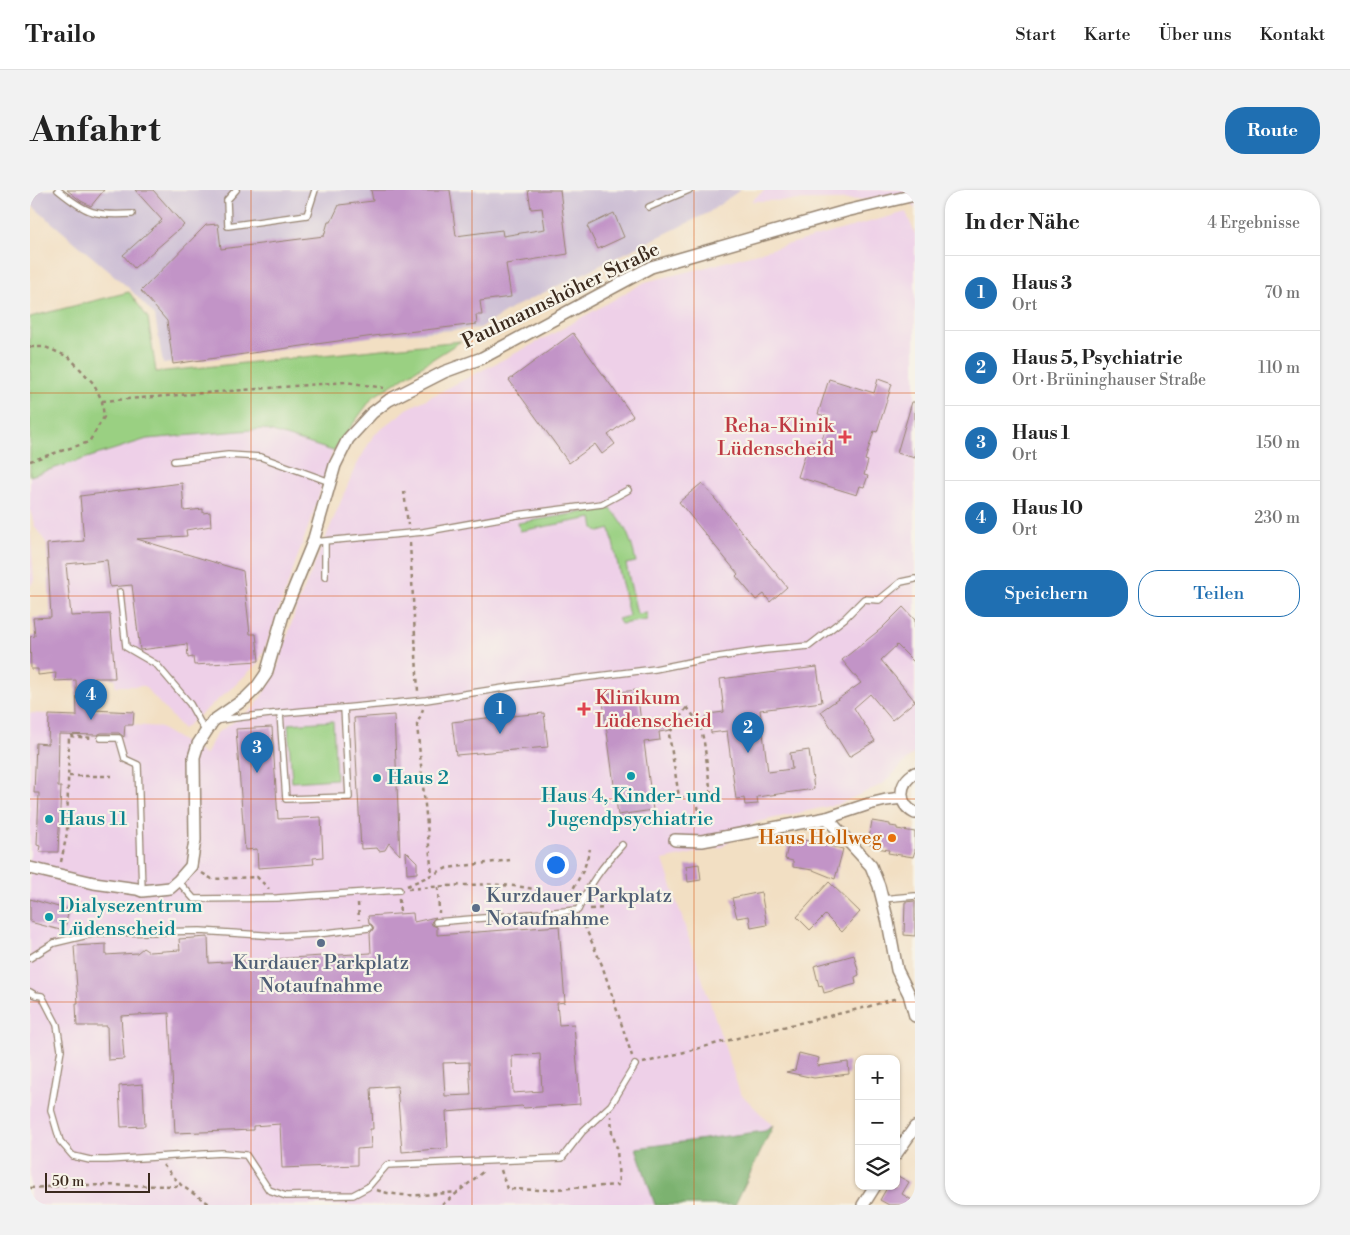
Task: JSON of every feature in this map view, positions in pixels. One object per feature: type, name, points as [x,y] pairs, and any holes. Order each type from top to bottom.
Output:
[{"type":"street","name":"Paulmannshöher Straße","points":[[191,866],[195,840],[194,757],[198,744],[213,721],[246,698],[266,674],[283,615],[312,542],[335,465],[348,439],[372,413],[389,400],[406,391],[444,372],[482,358],[651,267],[846,211],[915,195]]},
{"type":"street","points":[[915,773],[906,779],[902,788],[902,798],[908,809],[915,813]]},
{"type":"street","points":[[675,840],[702,841],[827,818],[869,804],[902,798]]},
{"type":"street","points":[[827,818],[871,866],[888,922],[898,970],[912,994],[915,1016]]},
{"type":"street","points":[[30,868],[94,883],[137,889],[142,892],[170,888],[191,866]]},
{"type":"street","points":[[900,1148],[915,1127]]},
{"type":"street","points":[[863,1205],[872,1190]]},
{"type":"lane","points":[[58,190],[73,203],[88,212],[101,215],[132,214]]},
{"type":"lane","points":[[236,190],[227,200],[228,226],[307,215],[315,190]]},
{"type":"lane","points":[[649,207],[689,190]]},
{"type":"lane","points":[[174,461],[228,455],[261,457],[330,482]]},
{"type":"lane","points":[[312,542],[409,534],[517,515],[602,504],[628,490]]},
{"type":"lane","points":[[325,542],[326,578]]},
{"type":"lane","points":[[213,721],[426,700],[517,686],[655,669],[766,650],[809,646],[845,618],[864,599],[879,600],[901,582],[915,579]]},
{"type":"lane","points":[[120,592],[126,647],[157,665],[190,704],[205,731]]},
{"type":"lane","points":[[280,713],[286,799],[349,797],[344,708]]},
{"type":"lane","points":[[101,738],[119,738],[125,759],[138,765],[142,892]]},
{"type":"lane","points":[[438,921],[578,910],[588,888],[600,869],[622,845]]},
{"type":"lane","points":[[178,881],[194,899],[277,898],[399,890]]},
{"type":"lane","points":[[882,899],[915,896]]},
{"type":"lane","points":[[30,958],[54,943],[96,933],[200,931],[277,936],[369,928]]},
{"type":"lane","points":[[30,992],[42,996],[56,1025],[61,1050],[51,1110],[60,1141],[73,1156],[90,1160],[222,1153],[246,1154],[269,1190],[286,1196],[353,1195],[368,1187],[387,1165],[498,1160],[529,1161],[562,1158],[582,1132],[611,1105],[635,1065]]},
{"type":"path","points":[[30,348],[45,346],[69,357],[94,384],[102,401],[104,417],[89,442],[30,461]]},
{"type":"path","points":[[102,401],[346,382],[406,391]]},
{"type":"path","points":[[404,490],[415,616],[418,701]]},
{"type":"path","points":[[426,700],[417,726],[432,875]]},
{"type":"path","points":[[687,707],[700,724],[711,794],[697,798],[679,797],[669,734],[687,707]]},
{"type":"path","points":[[58,875],[67,833],[69,736],[101,738]]},
{"type":"path","points":[[69,776],[112,776]]},
{"type":"path","points":[[697,798],[702,841]]},
{"type":"path","points":[[566,903],[584,869],[590,849]]},
{"type":"path","points":[[399,890],[447,868],[510,860]]},
{"type":"path","points":[[191,866],[212,879],[257,877],[277,898]]},
{"type":"path","points":[[399,890],[476,883],[544,892],[578,910],[606,908]]},
{"type":"path","points":[[438,887],[438,921]]},
{"type":"path","points":[[399,890],[400,914]]},
{"type":"path","points":[[357,894],[359,929]]},
{"type":"path","points":[[578,910],[602,965],[635,1065],[745,1036],[867,1008],[912,994]]},
{"type":"path","points":[[442,1205],[498,1160],[506,1189],[540,1190],[619,1185],[617,1148],[612,1134],[611,1105]]},
{"type":"path","points":[[155,1157],[182,1186],[211,1205]]},
{"type":"path","points":[[30,1188],[81,1185],[182,1186]]},
{"type":"path","points":[[368,1187],[386,1194],[409,1195],[459,1192]]},
{"type":"shaded area","points":[[30,190],[740,190],[708,213],[514,307],[480,328],[385,335],[163,364],[155,316],[130,289],[30,204]]},
{"type":"shaded area","points":[[765,190],[915,190],[915,210],[910,199],[751,201]]},
{"type":"shaded area","name":"Klinikum Lüdenscheid","points":[[906,212],[915,234],[915,752],[883,784],[839,804],[757,822],[722,847],[663,860],[740,1093],[773,1126],[735,1205],[30,1205],[30,713],[77,716],[96,712],[96,710],[134,712],[134,725],[159,727],[205,755],[217,733],[255,707],[275,675],[297,606],[354,470],[373,436],[407,409],[549,336],[645,282],[703,268]]},
{"type":"shaded area","points":[[263,429],[333,451],[315,508],[264,651],[257,664],[183,729],[144,686],[115,686],[115,678],[55,681],[55,673],[38,675],[38,669],[31,669],[30,637],[35,636],[33,618],[51,617],[47,544],[35,527],[30,510],[30,476],[147,439]]},
{"type":"shaded area","points":[[30,526],[34,580],[30,587]]},
{"type":"green space","points":[[129,292],[148,318],[156,372],[461,341],[373,397],[333,451],[263,429],[147,439],[30,476],[30,317]]},
{"type":"green space","points":[[611,509],[627,533],[636,562],[626,564],[637,614],[647,613],[647,620],[621,624],[618,619],[629,616],[610,529],[599,532],[594,528],[592,518],[520,531],[518,523]]},
{"type":"green space","points":[[333,721],[336,779],[292,782],[288,724]]},
{"type":"green space","points":[[773,1126],[735,1205],[655,1205],[636,1148],[765,1131]]},
{"type":"building","points":[[67,190],[104,190],[91,206]]},
{"type":"building","points":[[135,190],[153,190],[184,225],[134,268],[123,255],[162,220]]},
{"type":"building","points":[[371,190],[450,190],[456,236],[502,230],[503,236],[545,229],[542,208],[531,209],[528,190],[560,190],[568,254],[506,264],[511,297],[480,301],[482,315],[476,315],[477,324],[381,335],[173,364],[167,321],[141,291],[206,225],[218,224],[221,249],[324,236],[328,222],[331,222],[339,205],[373,201]]},
{"type":"building","points":[[614,213],[624,237],[598,249],[587,226]]},
{"type":"building","points":[[573,333],[633,416],[608,435],[615,444],[602,454],[595,444],[569,463],[509,380]]},
{"type":"building","name":"Reha-Klinik Lüdenscheid","points":[[829,379],[874,393],[878,379],[892,384],[877,432],[874,431],[865,460],[868,461],[864,475],[868,476],[864,487],[860,486],[857,495],[798,477],[809,442],[820,446],[829,417],[818,414]]},
{"type":"building","points":[[912,402],[915,402],[915,458],[897,453]]},
{"type":"building","points":[[182,483],[184,511],[203,509],[203,513],[210,512],[211,526],[186,530],[187,536],[137,539],[243,571],[250,634],[256,634],[259,661],[194,665],[193,657],[188,658],[187,644],[140,650],[132,585],[110,587],[107,560],[66,564],[71,616],[110,614],[115,678],[93,678],[93,710],[134,712],[133,725],[125,725],[124,737],[119,733],[101,733],[97,735],[59,734],[58,787],[61,787],[58,852],[39,852],[40,846],[37,845],[39,793],[34,793],[36,743],[48,744],[49,715],[77,716],[76,680],[55,681],[56,673],[38,675],[38,669],[31,669],[30,637],[35,636],[33,618],[51,617],[47,544],[84,541],[80,496]]},
{"type":"building","points":[[702,483],[787,587],[770,602],[764,594],[756,600],[736,576],[738,574],[679,502]]},
{"type":"building","points":[[903,607],[915,620],[915,663],[897,645],[881,660],[915,701],[892,720],[870,694],[854,708],[875,741],[849,757],[821,711],[861,683],[842,660],[882,628]]},
{"type":"building","points":[[817,667],[822,702],[760,710],[768,772],[792,769],[790,753],[809,750],[814,789],[757,797],[758,804],[745,805],[744,798],[736,799],[727,731],[711,733],[710,726],[698,727],[708,714],[724,712],[720,679]]},
{"type":"building","name":"Haus 4, Kinder- und Jugendpsychiatrie","points":[[637,690],[641,722],[658,720],[671,730],[659,732],[660,740],[644,742],[653,810],[618,815],[602,694]]},
{"type":"building","points":[[511,702],[512,716],[544,713],[548,747],[456,755],[452,722],[495,717],[494,704]]},
{"type":"building","name":"Haus 2","points":[[394,715],[400,855],[389,843],[385,850],[379,851],[377,848],[361,849],[354,718]]},
{"type":"building","points":[[272,727],[278,819],[321,817],[323,857],[313,858],[314,864],[258,868],[257,849],[245,850],[236,729]]},
{"type":"building","name":"Haus Hollweg","points":[[872,821],[890,824],[890,826],[897,827],[897,829],[915,832],[915,851],[913,857],[888,853],[889,850],[877,848],[878,845],[868,844]]},
{"type":"building","points":[[790,837],[843,849],[835,879],[813,870],[793,867],[793,861],[785,859]]},
{"type":"building","points":[[406,851],[417,862],[417,873],[407,874]]},
{"type":"building","points":[[699,864],[701,880],[688,882],[686,866]]},
{"type":"building","points":[[829,882],[860,912],[842,932],[825,915],[810,930],[797,917]]},
{"type":"building","points":[[761,892],[767,925],[751,928],[749,916],[737,918],[732,898]]},
{"type":"building","name":"Dialysezentrum Lüdenscheid","points":[[30,899],[69,910],[64,931],[30,922]]},
{"type":"building","points":[[915,901],[915,936],[904,935],[905,902]]},
{"type":"building","points":[[413,913],[414,922],[436,917],[431,922],[432,925],[437,927],[437,935],[559,926],[565,1002],[557,1003],[559,1025],[574,1024],[580,1104],[446,1112],[448,1148],[402,1152],[397,1086],[371,1088],[373,1129],[370,1129],[371,1148],[357,1149],[357,1165],[282,1168],[280,1124],[253,1126],[253,1130],[175,1133],[169,1013],[121,1016],[124,1059],[108,1060],[107,1026],[77,1026],[76,1003],[78,1003],[74,946],[106,944],[106,955],[137,953],[143,948],[149,952],[180,950],[179,939],[208,937],[209,963],[371,953],[370,933],[374,928],[369,923],[368,916]],"holes":[[[540,1054],[542,1091],[513,1093],[512,1056]],[[469,1062],[471,1095],[445,1096],[443,1063]]]},
{"type":"building","points":[[854,955],[859,975],[855,977],[856,984],[824,993],[822,985],[819,986],[814,966]]},
{"type":"building","points":[[799,1053],[819,1058],[817,1066],[848,1062],[849,1074],[814,1078],[786,1072],[795,1070]]},
{"type":"building","points":[[143,1084],[145,1126],[121,1127],[119,1086]]},
{"type":"building","points":[[900,1177],[909,1182],[902,1194],[915,1202],[915,1205],[889,1205],[880,1200],[886,1190],[900,1190]]},
{"type":"place","name":"Reha-Klinik Lüdenscheid","points":[[845,437]]},
{"type":"place","name":"Klinikum Lüdenscheid","points":[[584,709]]},
{"type":"place","name":"Haus 10","points":[[91,720]]},
{"type":"place","name":"Haus 3","points":[[500,734]]},
{"type":"place","name":"Haus 5, Psychiatrie","points":[[748,753]]},
{"type":"place","name":"Haus 1","points":[[257,773]]},
{"type":"place","name":"Haus 4, Kinder- und Jugendpsychiatrie","points":[[631,776]]},
{"type":"place","name":"Haus 2","points":[[377,778]]},
{"type":"place","name":"Haus 11","points":[[49,819]]},
{"type":"place","name":"Haus Hollweg","points":[[892,838]]},
{"type":"place","name":"Kurzdauer Parkplatz Notaufnahme","points":[[476,908]]},
{"type":"place","name":"Dialysezentrum Lüdenscheid","points":[[49,917]]},
{"type":"place","name":"Kurdauer Parkplatz Notaufnahme","points":[[321,943]]}]
